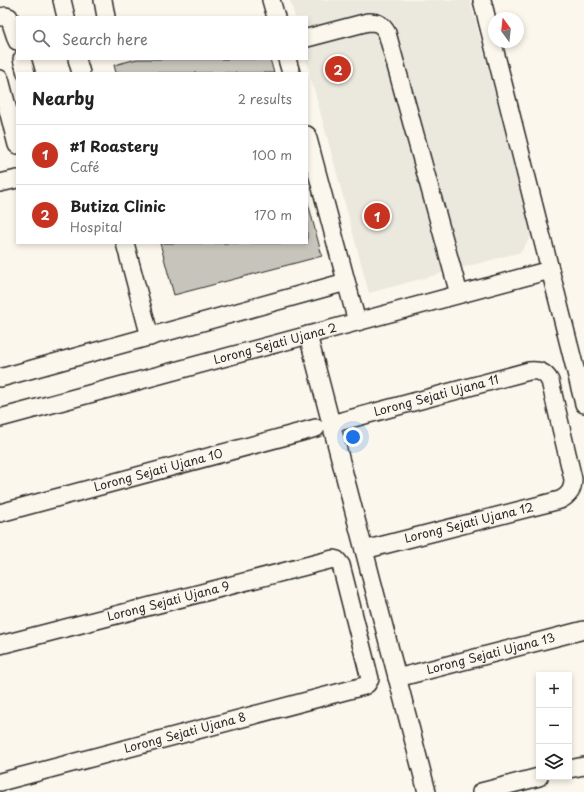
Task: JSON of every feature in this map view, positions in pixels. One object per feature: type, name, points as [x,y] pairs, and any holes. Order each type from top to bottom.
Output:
[{"type":"street","points":[[62,0],[66,16]]},
{"type":"street","points":[[103,0],[106,16]]},
{"type":"street","points":[[482,0],[584,404]]},
{"type":"street","points":[[0,17],[9,17],[16,38]]},
{"type":"street","points":[[308,38],[368,22],[376,22],[382,25],[387,33],[459,294]]},
{"type":"street","points":[[22,60],[26,72]]},
{"type":"street","points":[[77,60],[81,72]]},
{"type":"street","points":[[287,60],[290,72]]},
{"type":"street","points":[[0,79],[9,124],[16,142]]},
{"type":"street","points":[[308,139],[357,322]]},
{"type":"street","points":[[0,183],[16,179]]},
{"type":"street","points":[[125,244],[150,337]]},
{"type":"street","name":"Lorong Sejati Ujana 2","points":[[0,418],[550,270]]},
{"type":"street","points":[[0,378],[346,282]]},
{"type":"street","points":[[308,335],[323,426],[364,550],[427,792]]},
{"type":"street","name":"Lorong Sejati Ujana 11","points":[[323,426],[529,370],[536,370],[547,376],[550,381],[573,479],[571,492]]},
{"type":"street","name":"Lorong Sejati Ujana 10","points":[[0,513],[323,426]]},
{"type":"street","name":"Lorong Sejati Ujana 12","points":[[364,550],[560,500],[571,492]]},
{"type":"street","name":"Lorong Sejati Ujana 9","points":[[0,645],[330,559],[336,560],[341,566],[370,676],[369,682]]},
{"type":"street","name":"Lorong Sejati Ujana 13","points":[[398,678],[584,630]]},
{"type":"street","name":"Lorong Sejati Ujana 8","points":[[0,782],[364,686],[369,682]]},
{"type":"street","points":[[572,768],[584,766]]},
{"type":"street","points":[[481,792],[536,778]]},
{"type":"shaded area","points":[[290,0],[470,0],[532,234],[521,252],[369,293],[306,60],[308,60],[308,16],[295,16]]},
{"type":"building","points":[[133,60],[270,60],[274,72],[116,72],[114,65]]},
{"type":"building","points":[[308,203],[322,256],[174,295],[160,244],[308,244]]},
{"type":"place","name":"Butiza Clinic","points":[[338,69]]},
{"type":"place","name":"#1 Roastery","points":[[377,216]]}]
